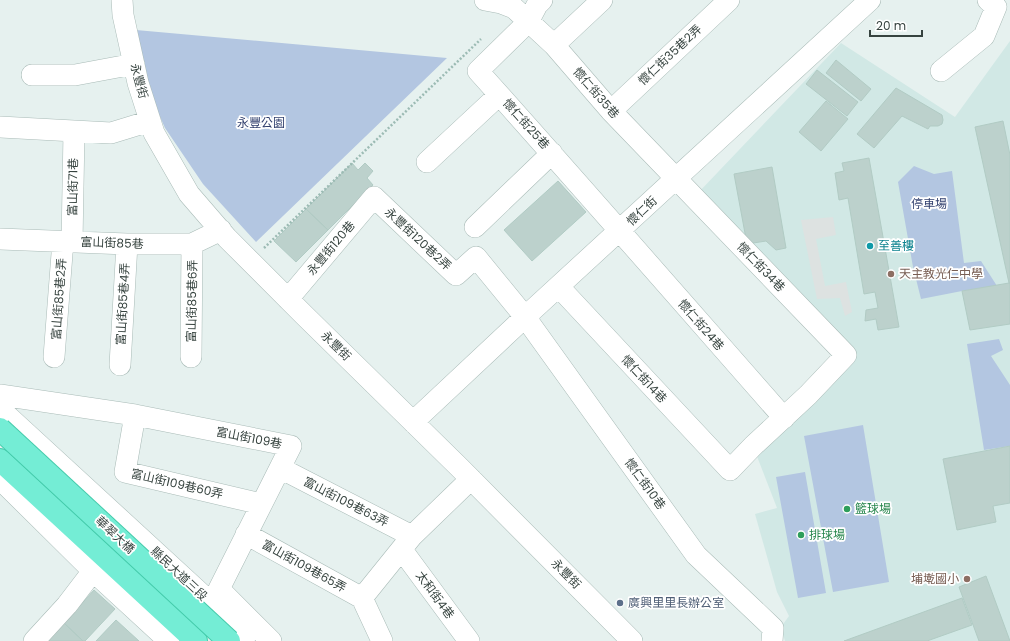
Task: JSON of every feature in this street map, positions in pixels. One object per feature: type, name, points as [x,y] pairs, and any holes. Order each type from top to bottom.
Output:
[{"type":"highway","name":"華翠大橋","points":[[0,429],[229,641]]},
{"type":"highway","name":"華翠大橋","points":[[0,460],[196,641]]},
{"type":"street","name":"永豐街","points":[[122,0],[123,15],[138,83],[154,133],[190,194],[221,230],[288,299],[471,479],[632,641]]},
{"type":"street","points":[[506,7],[538,6],[542,0]]},
{"type":"street","points":[[554,45],[602,0]]},
{"type":"street","name":"懷仁街35巷2弄","points":[[611,111],[729,0]]},
{"type":"street","name":"懷仁街","points":[[413,422],[870,0]]},
{"type":"street","points":[[941,71],[984,36],[995,2]]},
{"type":"street","name":"懷仁街35巷","points":[[506,7],[554,45],[611,111],[676,179]]},
{"type":"street","name":"懷仁街25巷","points":[[506,7],[478,71],[552,153],[619,232]]},
{"type":"street","points":[[32,75],[75,75],[134,64]]},
{"type":"street","points":[[426,162],[499,95]]},
{"type":"street","points":[[0,126],[74,132],[111,133],[150,121]]},
{"type":"street","name":"富山街71巷","points":[[68,241],[74,132]]},
{"type":"street","points":[[475,227],[552,153]]},
{"type":"street","name":"懷仁街34巷","points":[[676,179],[846,355],[808,396],[784,418]]},
{"type":"street","name":"永豐街120巷","points":[[288,299],[374,197]]},
{"type":"street","name":"永豐街120巷2弄","points":[[374,197],[456,275],[476,257],[525,317]]},
{"type":"street","name":"富山街85巷","points":[[0,239],[127,244],[192,244],[221,230]]},
{"type":"street","name":"懷仁街24巷","points":[[619,232],[784,418]]},
{"type":"street","name":"富山街85巷2弄","points":[[54,357],[68,241]]},
{"type":"street","name":"富山街85巷4弄","points":[[120,365],[127,244]]},
{"type":"street","name":"富山街85巷6弄","points":[[191,358],[192,244]]},
{"type":"street","name":"懷仁街14巷","points":[[559,287],[730,470],[753,446],[784,418]]},
{"type":"street","name":"懷仁街10巷","points":[[525,317],[696,554],[773,628],[772,641]]},
{"type":"street","name":"富山街109巷","points":[[0,395],[135,415],[290,446],[219,589],[271,641]]},
{"type":"street","name":"縣民大道三段","points":[[0,409],[252,641]]},
{"type":"street","name":"富山街109巷60弄","points":[[135,415],[125,472],[262,504]]},
{"type":"street","name":"富山街109巷63弄","points":[[280,468],[407,543]]},
{"type":"street","points":[[0,479],[93,571],[168,641]]},
{"type":"street","points":[[382,641],[362,598],[407,543],[471,479]]},
{"type":"street","name":"富山街109巷65弄","points":[[246,534],[362,598]]},
{"type":"street","name":"太和街4巷","points":[[407,543],[469,641]]},
{"type":"street","points":[[34,641],[67,605],[93,571]]},
{"type":"path","points":[[251,261],[485,35]]},
{"type":"shaded area","name":"天主教光仁中學","points":[[1010,41],[1010,641],[785,641],[781,627],[789,616],[777,592],[755,514],[777,508],[753,446],[848,358],[698,193],[841,43],[955,117]]},
{"type":"shaded area","points":[[833,217],[836,235],[816,239],[825,286],[846,282],[852,312],[845,316],[840,298],[817,299],[801,220]]},
{"type":"green space","name":"永豐公園","points":[[136,30],[447,58],[256,242],[203,184],[165,128],[144,81]]},
{"type":"green space","name":"停車場","points":[[914,166],[934,174],[952,171],[964,263],[981,261],[997,286],[921,299],[913,267],[898,182]]},
{"type":"green space","points":[[999,339],[1003,350],[991,356],[1010,385],[1010,446],[984,450],[967,344]]},
{"type":"green space","name":"籃球場","points":[[863,425],[889,582],[833,592],[804,436]]},
{"type":"green space","name":"排球場","points":[[805,472],[826,593],[798,598],[776,477]]},
{"type":"building","points":[[836,60],[871,89],[861,101],[826,73]]},
{"type":"building","points":[[817,70],[858,102],[847,116],[806,84]]},
{"type":"building","points":[[896,88],[942,115],[942,124],[938,126],[930,126],[928,129],[902,116],[874,148],[857,134]]},
{"type":"building","points":[[826,101],[848,119],[821,151],[799,132]]},
{"type":"building","points":[[1003,121],[1010,155],[1010,283],[975,127]]},
{"type":"building","name":"至善樓","points":[[869,158],[899,327],[878,330],[876,319],[865,321],[866,310],[878,308],[875,292],[864,294],[848,198],[839,200],[835,173],[844,171],[842,163]]},
{"type":"building","points":[[352,163],[358,170],[365,163],[373,171],[367,178],[373,185],[328,230],[306,209]]},
{"type":"building","points":[[772,167],[786,248],[776,250],[766,241],[747,244],[734,174]]},
{"type":"building","points":[[558,181],[586,212],[532,261],[504,230]]},
{"type":"building","points":[[306,209],[328,230],[296,262],[274,241]]},
{"type":"building","points":[[1010,283],[1010,324],[970,330],[962,291]]},
{"type":"building","points":[[1010,446],[1010,503],[993,506],[996,522],[957,530],[943,459]]},
{"type":"building","points":[[986,576],[1010,641],[979,641],[959,587]]},
{"type":"building","points":[[94,590],[115,609],[85,641],[83,641],[64,623]]},
{"type":"building","points":[[962,598],[972,625],[927,641],[844,641]]},
{"type":"building","points":[[116,620],[139,641],[96,641]]},
{"type":"building","points":[[64,623],[83,641],[47,641]]},
{"type":"place","name":"至善樓","points":[[870,246]]},
{"type":"place","name":"天主教光仁中學","points":[[891,274]]},
{"type":"place","name":"籃球場","points":[[847,509]]},
{"type":"place","name":"排球場","points":[[801,535]]},
{"type":"place","name":"埔墘國小","points":[[967,579]]},
{"type":"place","name":"廣興里里長辦公室","points":[[620,603]]}]
